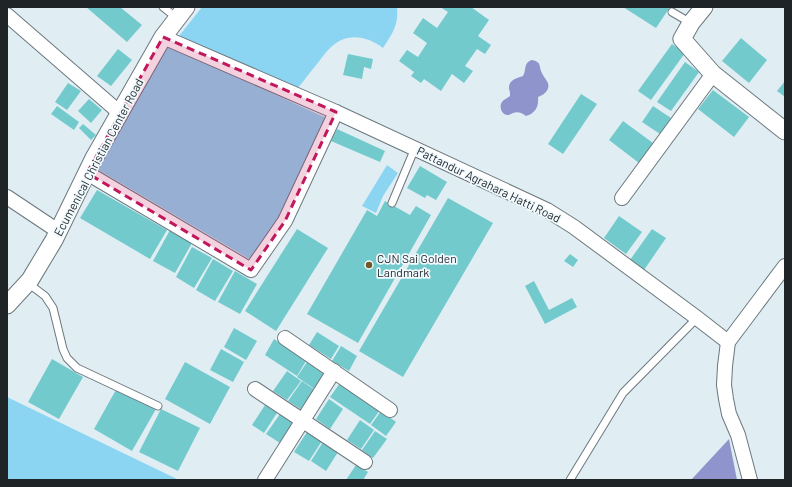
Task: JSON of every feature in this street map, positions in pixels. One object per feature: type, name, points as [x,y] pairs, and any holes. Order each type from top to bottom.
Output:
[{"type":"street","points":[[704,7],[691,23],[682,39],[713,74],[785,131]]},
{"type":"street","name":"Ecumenical Christian Center Road","points":[[7,305],[34,274],[88,173],[94,158],[163,36],[182,12]]},
{"type":"street","points":[[7,15],[120,113]]},
{"type":"street","name":"Pattandur Agrahara Hatti Road","points":[[163,36],[336,112],[547,210],[574,226],[728,342]]},
{"type":"street","points":[[622,198],[713,74]]},
{"type":"street","points":[[88,173],[252,270],[285,221],[336,112]]},
{"type":"street","points":[[7,197],[58,231]]},
{"type":"street","points":[[750,480],[738,435],[729,414],[726,399],[724,385],[728,342],[785,266]]},
{"type":"street","points":[[285,338],[390,410]]},
{"type":"street","points":[[265,480],[334,371]]},
{"type":"street","points":[[255,389],[365,462]]},
{"type":"lane","points":[[163,7],[182,12]]},
{"type":"lane","points":[[672,12],[691,23]]},
{"type":"lane","points":[[392,203],[415,148]]},
{"type":"lane","points":[[27,283],[45,296],[53,308],[63,349],[71,363],[77,368],[158,406]]},
{"type":"lane","points":[[570,480],[623,393],[697,318]]},
{"type":"highlighted area","points":[[163,37],[336,112],[285,221],[251,270],[87,173]]},
{"type":"shaded area","points":[[202,7],[397,7],[397,19],[394,29],[383,48],[370,40],[363,38],[356,37],[342,40],[327,51],[297,89],[179,36]]},
{"type":"shaded area","points":[[166,44],[326,118],[282,216],[253,261],[97,169]]},
{"type":"shaded area","points":[[532,60],[539,64],[548,83],[547,90],[544,94],[538,97],[537,107],[529,115],[526,116],[517,112],[507,115],[502,112],[501,104],[510,96],[510,83],[511,81],[523,76],[527,63]]},
{"type":"shaded area","points":[[387,165],[398,173],[383,196],[376,213],[362,206]]},
{"type":"shaded area","points":[[7,397],[177,479],[7,480]]},
{"type":"shaded area","points":[[729,439],[737,480],[691,480]]},
{"type":"building","points":[[86,7],[120,7],[142,25],[127,42]]},
{"type":"building","points":[[440,7],[471,7],[489,20],[478,36],[491,45],[485,54],[477,49],[465,66],[473,71],[464,83],[452,74],[441,91],[424,79],[421,83],[411,76],[414,72],[399,61],[407,50],[418,57],[427,43],[413,33],[423,18],[437,28],[448,12]]},
{"type":"building","points":[[623,7],[670,7],[656,28]]},
{"type":"building","points":[[741,38],[767,60],[749,83],[722,61]]},
{"type":"building","points":[[672,44],[685,53],[651,100],[638,91]]},
{"type":"building","points":[[118,49],[132,60],[111,86],[97,76]]},
{"type":"building","points":[[348,54],[373,59],[371,69],[364,67],[362,79],[343,75]]},
{"type":"building","points":[[685,62],[699,72],[671,111],[657,102]]},
{"type":"building","points":[[785,81],[785,97],[777,91]]},
{"type":"building","points":[[68,83],[81,91],[67,110],[55,102]]},
{"type":"building","points":[[713,90],[749,117],[734,137],[698,109]]},
{"type":"building","points":[[581,94],[597,104],[563,154],[548,144]]},
{"type":"building","points":[[89,99],[102,110],[91,123],[78,111]]},
{"type":"building","points":[[57,106],[79,122],[74,130],[51,114]]},
{"type":"building","points":[[653,106],[671,118],[660,134],[642,122]]},
{"type":"building","points":[[623,121],[653,143],[639,163],[609,140]]},
{"type":"building","points":[[83,124],[96,135],[91,140],[79,128]]},
{"type":"building","points":[[337,129],[385,151],[380,162],[331,141]]},
{"type":"building","points":[[420,166],[447,182],[436,200],[427,195],[425,198],[407,188]]},
{"type":"building","points":[[97,190],[167,230],[150,259],[80,218]]},
{"type":"building","points":[[448,198],[493,223],[403,377],[359,351]]},
{"type":"building","name":"CJN Sai Golden Landmark","points":[[385,201],[410,215],[416,206],[431,215],[358,343],[307,314],[367,210],[377,216]]},
{"type":"building","points":[[619,216],[642,232],[626,254],[604,238]]},
{"type":"building","points":[[297,229],[328,248],[276,331],[245,311]]},
{"type":"building","points":[[652,229],[666,238],[644,270],[630,260]]},
{"type":"building","points":[[170,230],[192,243],[175,273],[153,261]]},
{"type":"building","points":[[192,247],[212,258],[194,288],[176,277]]},
{"type":"building","points":[[570,254],[578,260],[573,267],[564,261]]},
{"type":"building","points":[[213,259],[233,271],[215,301],[196,290]]},
{"type":"building","points":[[235,271],[257,284],[240,314],[218,302]]},
{"type":"building","points":[[534,281],[549,310],[572,298],[577,307],[545,324],[525,286]]},
{"type":"building","points":[[234,328],[257,341],[246,360],[224,347]]},
{"type":"building","points":[[317,332],[339,346],[331,359],[309,345]]},
{"type":"building","points":[[274,339],[306,361],[297,376],[265,355]]},
{"type":"building","points":[[341,346],[357,356],[349,371],[332,361]]},
{"type":"building","points":[[221,349],[244,362],[233,382],[210,370]]},
{"type":"building","points":[[52,359],[83,377],[59,419],[28,402]]},
{"type":"building","points":[[185,362],[230,387],[210,424],[165,399]]},
{"type":"building","points":[[307,362],[326,375],[316,390],[297,377]]},
{"type":"building","points":[[287,371],[301,381],[287,400],[273,391]]},
{"type":"building","points":[[302,381],[315,390],[302,410],[288,401]]},
{"type":"building","points":[[340,383],[380,410],[370,424],[330,397]]},
{"type":"building","points":[[117,388],[156,409],[132,451],[94,429]]},
{"type":"building","points":[[329,399],[343,409],[330,429],[316,419]]},
{"type":"building","points":[[265,405],[277,413],[264,433],[252,425]]},
{"type":"building","points":[[161,409],[200,428],[178,471],[139,452]]},
{"type":"building","points":[[381,411],[396,422],[386,436],[371,425]]},
{"type":"building","points":[[280,414],[294,422],[280,443],[266,434]]},
{"type":"building","points":[[360,420],[374,430],[361,449],[347,440]]},
{"type":"building","points":[[375,431],[387,439],[373,458],[362,450]]},
{"type":"building","points":[[307,432],[322,441],[309,461],[294,452]]},
{"type":"building","points":[[323,442],[338,452],[326,471],[311,461]]},
{"type":"building","points":[[356,465],[368,472],[363,480],[346,480]]},
{"type":"place","name":"CJN Sai Golden Landmark","points":[[369,265]]}]
